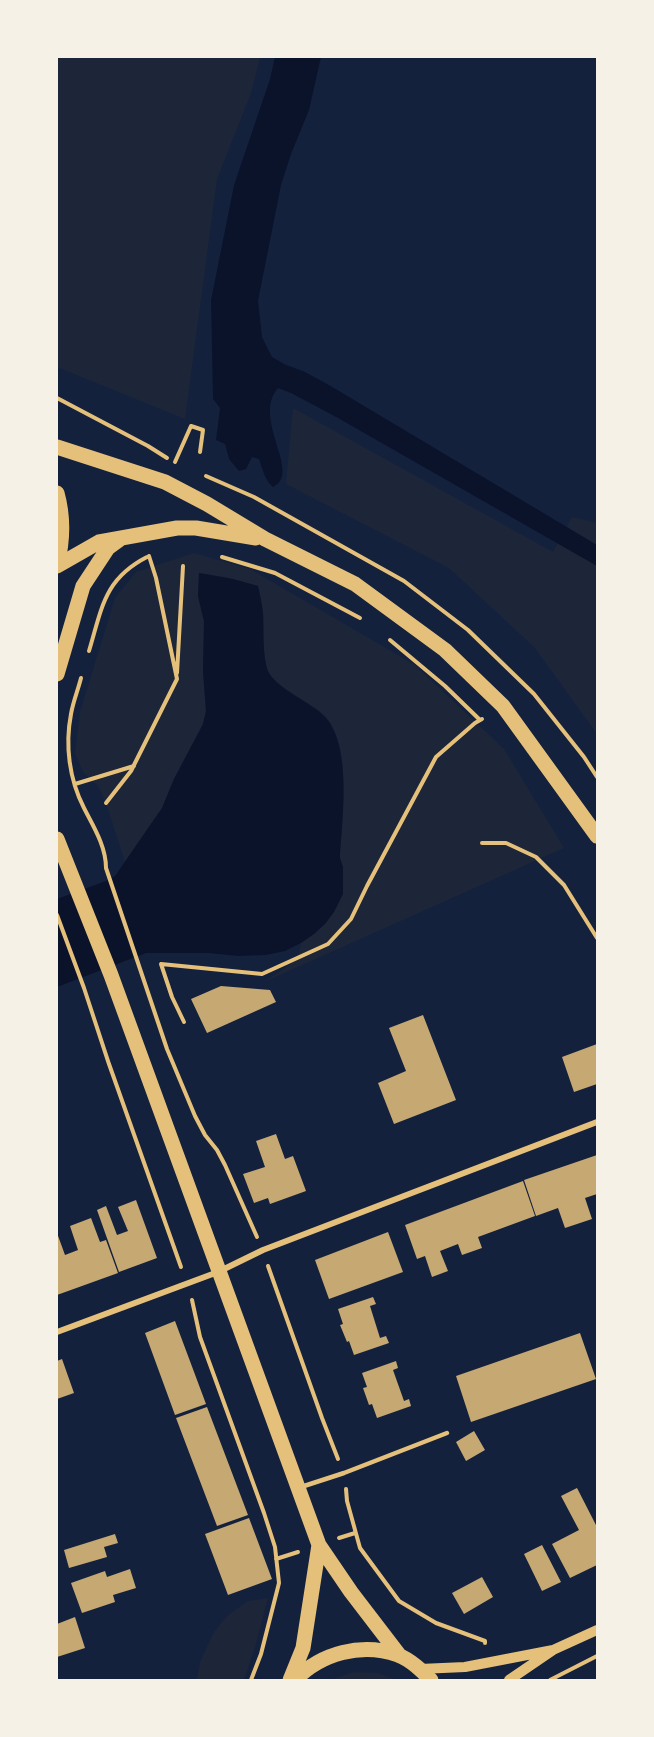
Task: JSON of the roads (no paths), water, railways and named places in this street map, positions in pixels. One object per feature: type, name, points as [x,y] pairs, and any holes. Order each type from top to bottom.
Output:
[{"type":"main road","points":[[57,447],[165,482],[265,539],[355,584],[445,650],[503,706],[597,836]]},
{"type":"main road","points":[[57,493],[63,530],[57,566]]},
{"type":"main road","points":[[57,566],[99,542],[177,528],[196,528],[265,539]]},
{"type":"main road","points":[[57,674],[83,586],[108,548],[124,536]]},
{"type":"main road","points":[[57,838],[111,975],[319,1545],[351,1592],[400,1656],[426,1675]]},
{"type":"main road","points":[[290,1680],[303,1648],[319,1545]]},
{"type":"main road","points":[[295,1680],[320,1660],[350,1651],[382,1651],[400,1656]]},
{"type":"street","points":[[57,1332],[218,1272],[263,1250],[597,1122]]},
{"type":"street","points":[[509,1680],[553,1650],[597,1630]]},
{"type":"street","points":[[426,1675],[553,1650]]},
{"type":"lane","points":[[298,1488],[344,1473],[447,1433]]}]
